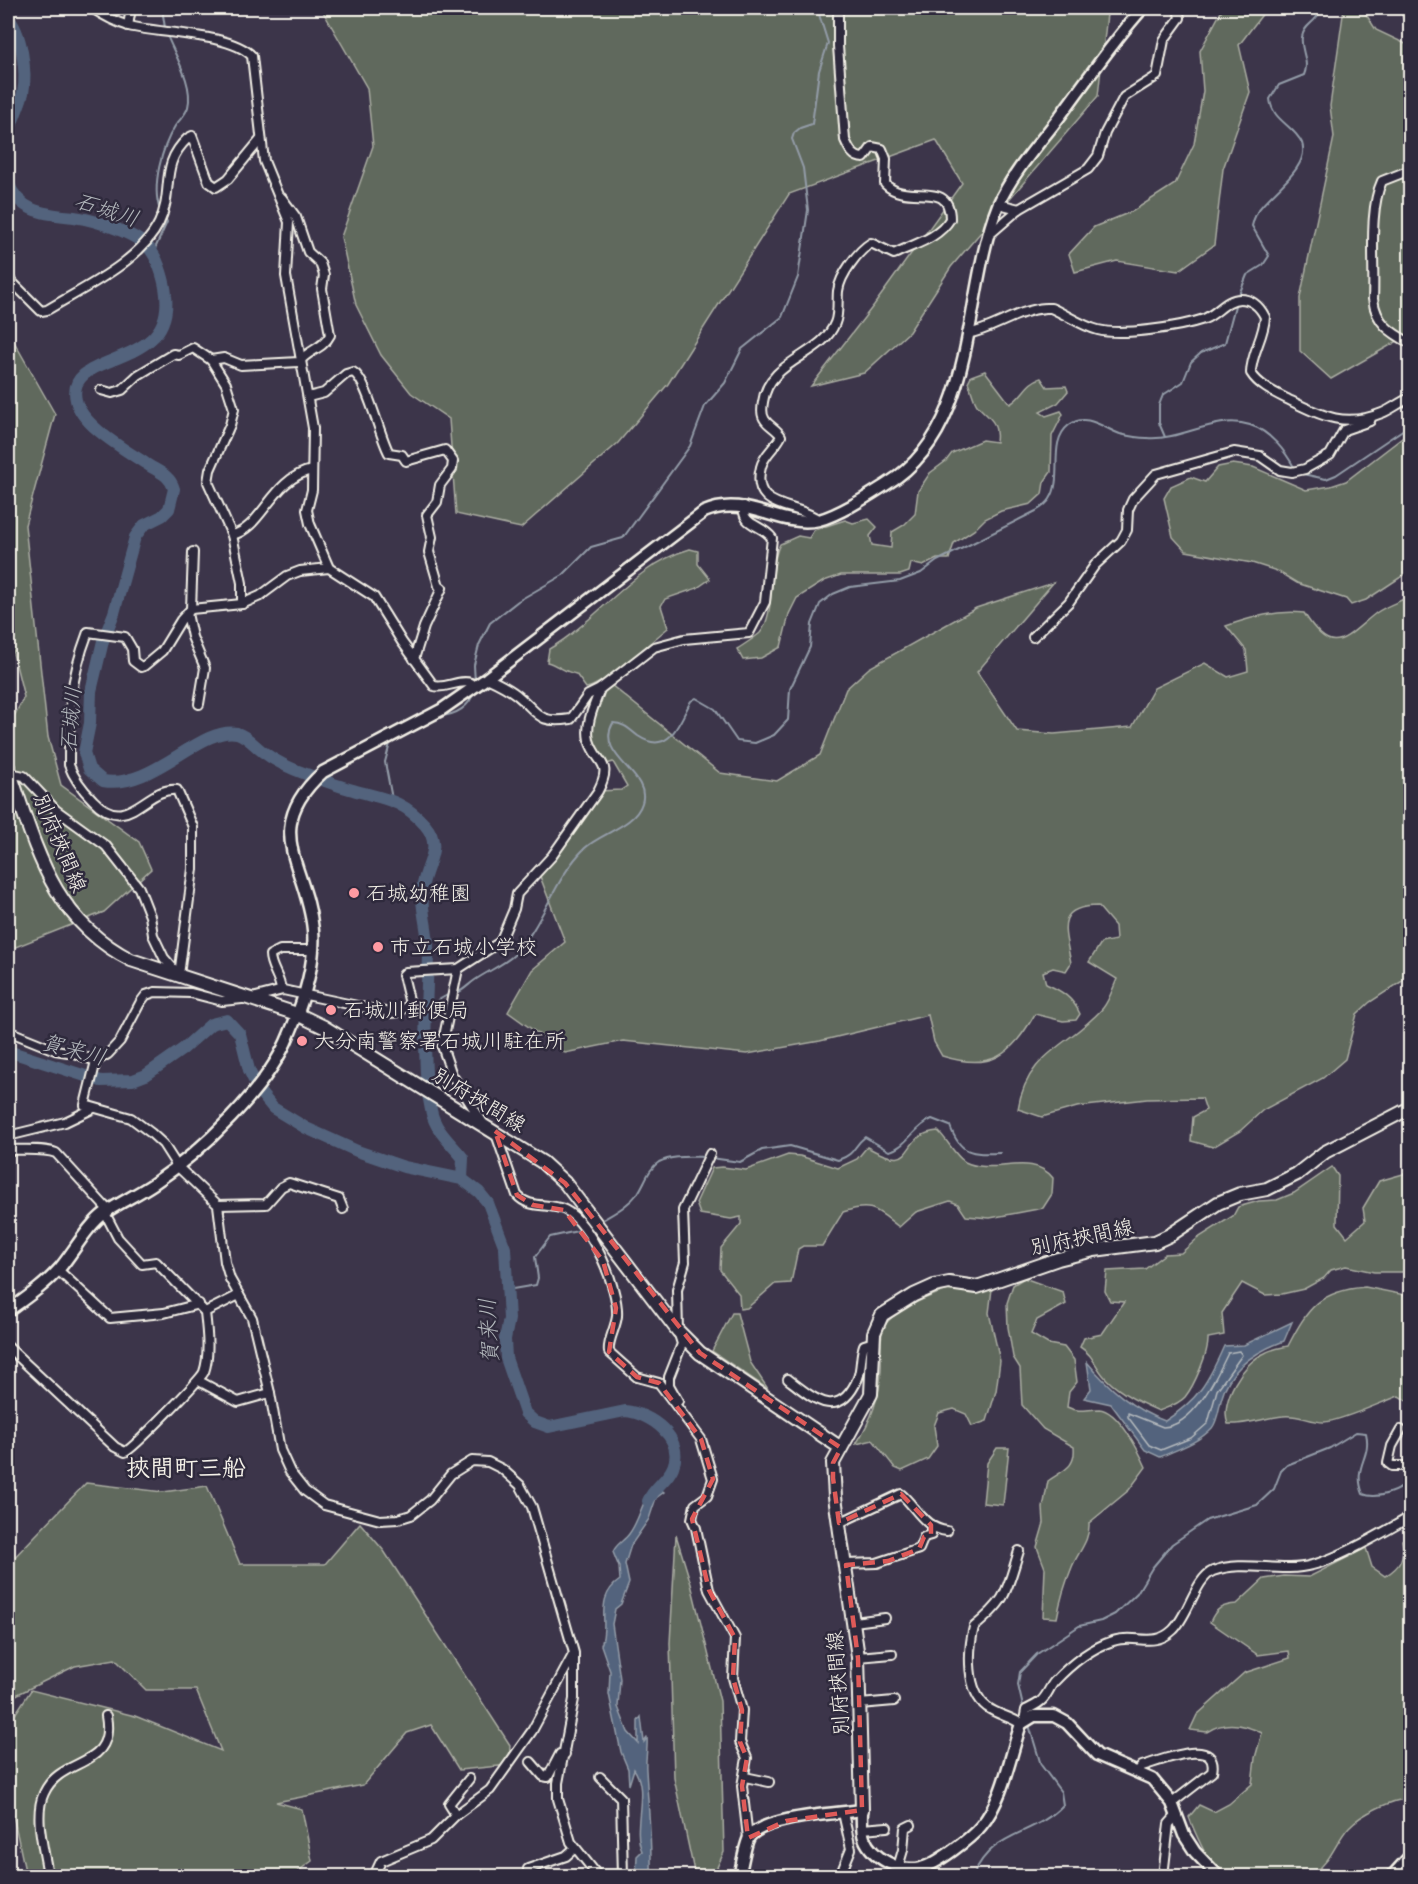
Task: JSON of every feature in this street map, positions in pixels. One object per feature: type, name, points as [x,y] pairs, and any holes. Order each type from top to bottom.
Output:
[{"type":"main road","name":"別府挾間線","points":[[9,770],[50,879],[66,908],[106,948],[131,960],[297,1014],[324,1027],[542,1162],[565,1183],[678,1331],[700,1353],[841,1448]]},
{"type":"main road","name":"別府挾間線","points":[[862,1810],[858,1657],[833,1478],[833,1463],[871,1394],[876,1324],[882,1315],[914,1295],[949,1283],[977,1287],[1058,1259],[1094,1250],[1155,1242],[1170,1235],[1218,1203],[1267,1189],[1297,1174],[1325,1152],[1410,1108]]},
{"type":"street","points":[[92,8],[108,19],[128,26],[228,43],[245,49],[252,56],[264,161],[289,222],[286,276],[299,362],[313,428],[312,490],[307,510],[329,568],[374,597],[434,686],[441,688],[464,681],[471,682],[474,687]]},
{"type":"street","points":[[128,26],[131,8]]},
{"type":"street","points":[[819,519],[803,510],[778,505],[768,500],[761,490],[761,467],[765,456],[781,436],[765,421],[762,413],[766,388],[787,364],[823,339],[831,330],[836,322],[838,288],[864,248],[871,243],[894,254],[927,240],[945,227],[950,219],[947,202],[943,197],[937,194],[893,192],[885,184],[886,159],[882,149],[872,147],[864,158],[849,152],[845,140],[838,46],[838,8]]},
{"type":"street","points":[[8,1311],[58,1270],[107,1212],[154,1184],[240,1109],[285,1045],[303,994],[313,950],[311,913],[292,858],[289,837],[293,813],[303,794],[324,772],[441,710],[487,678],[704,512],[718,505],[744,506],[801,520],[819,519],[888,484],[908,469],[930,446],[946,419],[967,334],[987,237],[999,204],[1031,155],[1143,8]]},
{"type":"street","points":[[987,237],[1019,209],[1077,176],[1093,164],[1117,107],[1124,97],[1157,76],[1160,51],[1164,40],[1180,18],[1178,8]]},
{"type":"street","points":[[1406,8],[1410,23]]},
{"type":"street","points":[[8,278],[41,311],[47,310],[140,251],[160,221],[170,178],[170,160],[188,138],[192,136],[194,139],[208,182],[216,187],[228,179],[261,139]]},
{"type":"street","points":[[1410,170],[1388,177],[1379,188],[1375,210],[1373,298],[1375,311],[1384,326],[1410,343]]},
{"type":"street","points":[[211,360],[224,357],[241,365],[299,362],[304,356],[327,341],[331,330],[320,263],[308,252],[292,209],[277,193]]},
{"type":"street","points":[[999,204],[1019,209]]},
{"type":"street","points":[[967,334],[981,331],[1010,316],[1046,308],[1051,308],[1089,327],[1113,332],[1183,324],[1208,317],[1226,304],[1241,299],[1253,302],[1265,317],[1264,327],[1251,363],[1254,378],[1279,395],[1331,419],[1345,421],[1371,417],[1410,398]]},
{"type":"street","points":[[101,390],[112,393],[122,390],[138,375],[173,354],[179,355],[193,348],[211,360],[226,384],[234,410],[208,475],[208,482],[232,535],[242,583],[242,604]]},
{"type":"street","points":[[308,397],[324,393],[346,374],[353,372],[363,382],[382,441],[390,453],[402,455],[406,461],[446,450],[452,458],[452,469],[440,485],[437,502],[427,515],[432,537],[429,552],[439,586],[442,588],[424,627],[414,659]]},
{"type":"street","points":[[1033,637],[1069,602],[1095,565],[1121,541],[1127,530],[1128,510],[1133,499],[1156,474],[1234,452],[1260,456],[1280,470],[1292,472],[1305,469],[1330,456],[1344,430],[1370,421],[1371,417]]},
{"type":"street","points":[[232,535],[247,528],[278,488],[300,473],[312,470]]},
{"type":"street","points":[[487,678],[505,686],[536,715],[548,721],[571,719],[588,695],[600,689],[654,646],[684,639],[744,634],[753,630],[765,602],[772,538],[768,532],[746,520],[743,516],[744,506]]},
{"type":"street","points":[[193,552],[189,611],[192,637],[205,668],[199,704]]},
{"type":"street","points":[[179,975],[194,869],[194,827],[183,800],[177,790],[168,789],[133,810],[123,813],[110,812],[101,809],[81,788],[69,765],[69,700],[74,675],[88,632],[125,637],[132,649],[133,661],[144,666],[162,651],[189,611],[242,604],[260,596],[287,576],[300,571],[329,568]]},
{"type":"street","points":[[598,1876],[575,1848],[558,1799],[558,1783],[574,1699],[574,1653],[532,1507],[520,1485],[502,1469],[488,1462],[472,1461],[460,1466],[430,1500],[411,1515],[398,1519],[380,1520],[324,1505],[305,1491],[290,1472],[280,1450],[270,1392],[252,1318],[230,1279],[225,1262],[218,1205],[177,1166],[163,1144],[131,1118],[92,1109],[85,1105],[85,1098],[96,1065],[120,1041],[146,995],[155,992],[191,993],[222,1001],[252,998],[281,990],[399,1012],[410,1004],[403,975],[410,970],[458,969],[500,942],[514,909],[517,894],[552,856],[604,780],[605,768],[589,740],[588,729],[600,689]]},
{"type":"street","points":[[9,770],[24,776],[56,810],[106,846],[139,888],[150,916],[153,935],[164,958],[179,975]]},
{"type":"street","points":[[281,990],[280,978],[270,962],[270,955],[280,950],[313,950]]},
{"type":"street","points":[[458,969],[442,1046],[452,1075],[483,1124]]},
{"type":"street","points":[[8,1031],[55,1050],[74,1053],[96,1065]]},
{"type":"street","points":[[8,1136],[65,1122],[92,1109]]},
{"type":"street","points":[[495,1131],[517,1195],[522,1201],[533,1205],[564,1210],[578,1221],[603,1261],[610,1278],[616,1308],[609,1352],[638,1377],[658,1383],[685,1416]]},
{"type":"street","points":[[8,1150],[23,1152],[45,1148],[56,1153],[107,1212],[118,1238],[142,1264],[156,1262],[205,1312],[207,1355],[204,1371],[199,1381],[188,1389],[137,1444],[126,1452],[115,1447],[8,1347]]},
{"type":"street","points":[[710,1154],[683,1210],[685,1262],[677,1290],[678,1331],[681,1344],[669,1377],[669,1385],[700,1439],[713,1479],[707,1496],[695,1505],[692,1519],[698,1533],[709,1590],[735,1638],[733,1677],[742,1710],[739,1736],[747,1758],[742,1786],[745,1829],[748,1838],[739,1876]]},
{"type":"street","points":[[218,1205],[266,1204],[281,1187],[289,1183],[339,1198],[343,1209]]},
{"type":"street","points":[[58,1270],[110,1318],[164,1313],[199,1304]]},
{"type":"street","points":[[205,1312],[239,1295]]},
{"type":"street","points":[[788,1378],[818,1400],[834,1404],[842,1400],[857,1379],[864,1345],[874,1342]]},
{"type":"street","points":[[199,1381],[238,1401],[270,1392]]},
{"type":"street","points":[[1401,1430],[1392,1446],[1388,1463],[1392,1466],[1410,1466]]},
{"type":"street","points":[[839,1523],[901,1494],[931,1525],[947,1531]]},
{"type":"street","points":[[748,1838],[767,1827],[786,1821],[862,1810],[862,1829],[874,1852],[898,1867],[917,1872],[971,1836],[982,1825],[993,1806],[1026,1710],[1041,1702],[1052,1685],[1073,1663],[1112,1641],[1128,1638],[1147,1642],[1157,1641],[1170,1633],[1189,1609],[1202,1581],[1208,1574],[1241,1566],[1291,1568],[1313,1565],[1410,1517]]},
{"type":"street","points":[[845,1564],[877,1563],[919,1549],[924,1537],[931,1535],[931,1525]]},
{"type":"street","points":[[1019,1551],[1004,1599],[995,1611],[974,1627],[969,1654],[972,1679],[983,1704],[1022,1722],[1042,1715],[1054,1716],[1067,1723],[1097,1755],[1152,1779],[1172,1803],[1184,1835],[1195,1852],[1218,1876]]},
{"type":"street","points":[[854,1623],[885,1618]]},
{"type":"street","points":[[374,1876],[381,1861],[431,1840],[456,1815],[490,1790],[532,1731],[574,1653]]},
{"type":"street","points":[[858,1657],[892,1654]]},
{"type":"street","points":[[860,1704],[894,1701]]},
{"type":"street","points":[[48,1876],[40,1817],[44,1793],[52,1781],[104,1747],[108,1728],[106,1716]]},
{"type":"street","points":[[1138,1771],[1142,1766],[1187,1753],[1206,1754],[1214,1765],[1212,1772],[1172,1803]]},
{"type":"street","points":[[531,1762],[543,1776],[548,1777],[560,1754],[565,1754]]},
{"type":"street","points":[[600,1777],[621,1798],[623,1876]]},
{"type":"street","points":[[745,1778],[769,1782]]},
{"type":"street","points":[[456,1815],[449,1804],[469,1779]]},
{"type":"street","points":[[840,1876],[851,1849],[843,1813]]},
{"type":"street","points":[[1163,1876],[1169,1824],[1176,1815]]},
{"type":"street","points":[[898,1867],[903,1850],[905,1828],[911,1825]]},
{"type":"street","points":[[862,1829],[887,1827]]},
{"type":"street","points":[[528,1869],[566,1856],[575,1848]]},
{"type":"street","points":[[1392,1876],[1410,1856]]},
{"type":"highlighted area","points":[[495,1131],[565,1183],[700,1353],[841,1448],[833,1463],[839,1523],[901,1494],[931,1525],[931,1535],[924,1537],[919,1549],[888,1561],[846,1565],[858,1658],[862,1810],[786,1821],[748,1838],[742,1786],[747,1758],[740,1742],[742,1710],[733,1678],[735,1638],[709,1590],[692,1519],[713,1479],[701,1439],[659,1383],[637,1377],[609,1352],[616,1308],[603,1261],[564,1210],[533,1205],[517,1195]]},
{"type":"shaded area","points":[[321,8],[1113,8],[1107,14],[1098,96],[951,267],[909,332],[864,373],[811,386],[874,305],[962,183],[936,140],[789,194],[668,384],[618,443],[521,528],[456,514],[449,419],[411,393],[381,355],[356,305],[341,237],[373,146],[367,88]]},
{"type":"shaded area","points":[[1223,8],[1267,8],[1239,45],[1250,92],[1223,169],[1214,245],[1178,271],[1117,261],[1075,272],[1069,254],[1094,227],[1133,211],[1175,184],[1194,144],[1203,91],[1200,51]]},
{"type":"shaded area","points":[[1344,8],[1362,8],[1376,30],[1410,46],[1410,334],[1331,379],[1300,351],[1300,298],[1334,137],[1330,106]]},
{"type":"shaded area","points":[[8,331],[55,414],[25,525],[48,737],[61,785],[139,842],[151,869],[104,912],[8,950],[8,728],[24,697],[8,633]]},
{"type":"shaded area","points":[[985,371],[1010,404],[1032,383],[1041,378],[1047,387],[1066,386],[1068,391],[1058,403],[1040,412],[1046,416],[1061,411],[1063,414],[1052,436],[1051,472],[1044,482],[1042,494],[1031,504],[1001,511],[985,519],[974,530],[954,543],[949,559],[937,559],[923,566],[911,563],[909,572],[900,575],[841,575],[824,581],[797,598],[789,614],[781,647],[761,658],[743,660],[737,649],[760,633],[765,625],[776,554],[780,544],[798,536],[809,538],[814,530],[845,520],[853,523],[869,519],[877,527],[870,536],[872,545],[891,548],[892,532],[904,525],[915,514],[918,491],[930,473],[946,461],[952,453],[982,440],[996,442],[994,424],[977,405],[968,382],[971,376]]},
{"type":"shaded area","points":[[1410,432],[1410,571],[1366,600],[1351,605],[1346,599],[1297,583],[1277,571],[1252,563],[1186,551],[1173,537],[1164,498],[1171,486],[1191,477],[1205,482],[1218,467],[1233,464],[1253,467],[1306,490],[1331,486],[1346,481]]},
{"type":"shaded area","points":[[690,549],[698,551],[698,564],[710,579],[697,588],[665,599],[661,606],[668,628],[627,662],[604,679],[586,688],[576,674],[547,662],[549,649],[567,637],[634,580],[651,567]]},
{"type":"shaded area","points":[[1053,583],[977,672],[1017,731],[1054,734],[1132,727],[1154,688],[1205,663],[1228,677],[1248,671],[1246,650],[1226,626],[1265,615],[1284,612],[1304,613],[1314,628],[1323,636],[1331,640],[1339,640],[1380,610],[1410,596],[1410,976],[1370,1002],[1357,1014],[1345,1059],[1323,1078],[1263,1110],[1240,1131],[1213,1147],[1191,1141],[1193,1117],[1206,1110],[1202,1098],[1147,1099],[1077,1107],[1042,1117],[1018,1109],[1030,1075],[1051,1051],[1103,1008],[1117,979],[1089,962],[1101,943],[1116,940],[1115,926],[1098,906],[1074,910],[1066,922],[1066,941],[1071,963],[1066,971],[1053,968],[1043,972],[1046,984],[1062,992],[1074,1004],[1080,1014],[1076,1020],[1063,1021],[1035,1014],[1017,1041],[1008,1050],[986,1061],[974,1062],[942,1056],[934,1042],[928,1015],[820,1041],[747,1054],[623,1041],[565,1053],[508,1012],[532,970],[565,942],[538,871],[598,791],[621,790],[627,786],[613,762],[607,764],[596,748],[592,736],[595,712],[601,696],[611,685],[720,773],[777,781],[820,755],[846,689],[869,668],[976,608]]},
{"type":"shaded area","points":[[938,1131],[965,1162],[988,1167],[1034,1166],[1044,1170],[1053,1178],[1052,1194],[1043,1208],[990,1218],[966,1216],[958,1204],[950,1201],[916,1212],[899,1227],[874,1209],[861,1208],[843,1212],[822,1246],[803,1246],[798,1249],[791,1283],[775,1284],[747,1308],[740,1309],[739,1294],[720,1270],[721,1248],[741,1224],[741,1217],[731,1219],[700,1214],[696,1203],[712,1168],[746,1170],[788,1155],[800,1156],[838,1168],[857,1159],[867,1147],[895,1158],[902,1156],[917,1139],[925,1134]]},
{"type":"shaded area","points":[[1332,1167],[1338,1176],[1337,1224],[1347,1237],[1365,1221],[1363,1208],[1379,1181],[1410,1172],[1410,1272],[1374,1272],[1346,1266],[1331,1270],[1324,1278],[1304,1289],[1282,1294],[1265,1295],[1242,1283],[1222,1313],[1224,1335],[1208,1338],[1204,1360],[1189,1392],[1179,1402],[1159,1411],[1121,1391],[1103,1375],[1088,1353],[1080,1347],[1084,1338],[1102,1334],[1124,1302],[1110,1301],[1105,1291],[1107,1271],[1145,1269],[1165,1254],[1181,1253],[1198,1238],[1233,1216],[1238,1207],[1259,1201],[1277,1200],[1294,1193]]},
{"type":"shaded area","points":[[1024,1278],[1063,1292],[1066,1304],[1037,1320],[1031,1334],[1048,1344],[1064,1347],[1074,1360],[1077,1382],[1069,1392],[1067,1407],[1079,1410],[1099,1409],[1113,1416],[1127,1432],[1146,1467],[1129,1490],[1089,1523],[1086,1541],[1069,1573],[1057,1618],[1043,1617],[1045,1568],[1037,1547],[1044,1523],[1043,1508],[1048,1481],[1071,1464],[1074,1447],[1043,1429],[1022,1405],[1020,1368],[1013,1357],[1007,1303],[1013,1285]]},
{"type":"shaded area","points":[[1365,1287],[1410,1296],[1410,1403],[1399,1396],[1350,1415],[1324,1422],[1288,1416],[1228,1424],[1226,1415],[1230,1394],[1249,1365],[1268,1352],[1288,1346],[1302,1321],[1317,1303],[1337,1292]]},
{"type":"shaded area","points":[[953,1289],[976,1292],[992,1289],[989,1313],[1000,1361],[996,1391],[987,1421],[972,1426],[966,1414],[954,1409],[939,1413],[934,1426],[937,1446],[928,1459],[902,1471],[895,1468],[873,1440],[856,1444],[877,1400],[883,1329],[887,1322],[903,1309],[935,1294]]},
{"type":"shaded area","points":[[732,1313],[737,1313],[750,1362],[768,1389],[712,1351]]},
{"type":"shaded area","points":[[997,1448],[1009,1448],[1003,1505],[983,1503],[987,1463]]},
{"type":"shaded area","points":[[86,1483],[163,1492],[207,1486],[240,1564],[325,1564],[360,1523],[384,1551],[510,1745],[509,1765],[459,1770],[431,1725],[407,1733],[363,1785],[276,1802],[302,1809],[312,1861],[291,1876],[26,1876],[8,1791],[8,1725],[31,1690],[135,1716],[221,1751],[196,1690],[146,1690],[115,1659],[75,1666],[8,1699],[8,1564]]},
{"type":"shaded area","points":[[1410,1534],[1410,1798],[1395,1801],[1361,1817],[1345,1832],[1321,1867],[1308,1874],[1266,1878],[1236,1876],[1217,1870],[1205,1853],[1189,1817],[1199,1805],[1214,1812],[1229,1804],[1252,1784],[1255,1758],[1262,1733],[1248,1727],[1234,1725],[1220,1726],[1207,1732],[1190,1730],[1197,1715],[1244,1673],[1290,1658],[1289,1651],[1258,1655],[1210,1622],[1212,1617],[1220,1608],[1237,1604],[1264,1579],[1284,1576],[1309,1577],[1366,1548],[1372,1567],[1385,1576],[1401,1561],[1402,1540]]},
{"type":"shaded area","points":[[676,1535],[691,1584],[720,1701],[724,1852],[713,1876],[695,1876],[674,1778],[670,1643]]},
{"type":"water","points":[[1292,1322],[1284,1341],[1255,1355],[1231,1377],[1212,1428],[1194,1442],[1160,1457],[1145,1450],[1111,1404],[1084,1398],[1091,1389],[1087,1362],[1122,1397],[1142,1411],[1165,1421],[1186,1405],[1201,1389],[1224,1346],[1244,1345]]},
{"type":"water","points":[[655,1485],[664,1492],[656,1498],[649,1519],[631,1545],[625,1564],[629,1583],[621,1604],[615,1609],[612,1624],[620,1679],[618,1707],[628,1732],[638,1743],[638,1721],[641,1717],[644,1742],[647,1738],[646,1766],[651,1876],[636,1876],[637,1856],[642,1851],[638,1831],[640,1788],[634,1769],[629,1785],[628,1769],[621,1752],[609,1694],[610,1671],[601,1645],[604,1603],[612,1587],[620,1580],[619,1567],[613,1552],[633,1528]]},
{"type":"waterway","points":[[162,8],[165,28]]},
{"type":"waterway","points":[[475,683],[474,665],[479,645],[490,623],[518,601],[563,575],[591,547],[623,538],[690,446],[705,406],[725,383],[742,349],[782,317],[798,277],[808,210],[803,168],[792,139],[794,133],[800,128],[812,124],[819,71],[828,43],[817,8]]},
{"type":"waterway","points":[[1238,297],[1247,275],[1263,265],[1269,256],[1252,226],[1257,212],[1295,171],[1303,152],[1302,143],[1275,113],[1270,99],[1279,85],[1304,75],[1306,65],[1302,37],[1319,13],[1316,8],[1311,8]]},
{"type":"waterway","name":"石城川","points":[[8,18],[13,24],[20,43],[24,75],[23,93],[8,137]]},
{"type":"waterway","points":[[160,210],[157,178],[162,155],[170,135],[187,110],[189,98],[186,79],[166,33]]},
{"type":"waterway","name":"石城川","points":[[8,182],[19,200],[35,210],[94,221],[138,239],[155,256],[166,295],[164,320],[154,337],[138,349],[86,373],[77,384],[76,400],[94,427],[115,444],[166,476],[174,489],[169,509],[162,516],[144,525],[135,537],[114,613],[103,641],[91,691],[90,723],[84,753],[89,769],[103,781],[121,781],[157,768],[207,739],[223,733],[237,733],[285,766],[335,785],[392,801],[417,816],[433,840],[432,854],[422,892],[428,947],[425,1050],[428,1091],[436,1124],[463,1158],[462,1179]]},
{"type":"waterway","points":[[153,253],[167,222],[164,214]]},
{"type":"waterway","points":[[1165,437],[1159,423],[1159,405],[1163,395],[1183,382],[1191,362],[1201,353],[1225,343],[1236,302]]},
{"type":"waterway","points":[[457,993],[514,955],[533,929],[574,860],[585,848],[625,823],[638,811],[642,803],[643,792],[639,782],[616,755],[611,745],[609,735],[613,723],[624,726],[649,741],[666,740],[677,727],[691,701],[696,698],[715,709],[737,741],[755,743],[774,735],[788,720],[790,689],[810,647],[812,624],[820,604],[833,594],[850,587],[900,581],[921,573],[937,561],[1042,507],[1049,501],[1054,490],[1059,441],[1062,432],[1069,425],[1076,421],[1089,421],[1120,434],[1147,438],[1173,436],[1224,423],[1250,425],[1264,432],[1277,443],[1295,469]]},
{"type":"waterway","points":[[1298,473],[1326,479],[1336,475],[1410,425]]},
{"type":"waterway","points":[[440,716],[452,714],[466,706],[474,691]]},
{"type":"waterway","points":[[399,728],[404,722],[414,719]]},
{"type":"waterway","points":[[391,740],[385,762],[392,799]]},
{"type":"waterway","points":[[426,1007],[451,993]]},
{"type":"waterway","name":"賀来川","points":[[8,1051],[101,1081],[133,1080],[146,1075],[183,1049],[211,1024],[227,1020],[240,1034],[249,1070],[259,1091],[273,1108],[306,1128],[357,1151],[404,1167],[462,1179],[479,1192],[488,1203],[505,1248],[509,1319],[505,1339],[506,1358],[525,1413],[535,1422],[549,1427],[625,1411],[654,1422],[670,1437],[675,1456],[671,1472],[648,1501]]},
{"type":"waterway","points":[[711,1158],[740,1162],[762,1150],[790,1146],[838,1160],[844,1158],[865,1137],[889,1151],[895,1149],[932,1119],[950,1126],[958,1142],[968,1150],[1000,1153]]},
{"type":"waterway","points":[[601,1221],[634,1198],[652,1168],[659,1162],[676,1157],[706,1157]]},
{"type":"waterway","points":[[507,1290],[536,1285],[538,1278],[535,1257],[550,1237],[582,1230]]},
{"type":"waterway","points":[[1024,1711],[1018,1685],[1020,1672],[1037,1654],[1079,1626],[1101,1621],[1115,1614],[1137,1593],[1152,1568],[1172,1544],[1207,1520],[1257,1505],[1274,1489],[1281,1471],[1287,1465],[1330,1448],[1356,1432],[1366,1433],[1367,1449],[1360,1476],[1363,1494],[1369,1496],[1388,1494],[1410,1481]]},
{"type":"waterway","points":[[973,1876],[981,1861],[991,1850],[1039,1823],[1063,1805],[1061,1792],[1041,1765],[1029,1725]]},
{"type":"place","name":"石城幼稚園","points":[[354,893]]},
{"type":"place","name":"市立石城小学校","points":[[378,947]]},
{"type":"place","name":"石城川郵便局","points":[[331,1010]]},
{"type":"place","name":"大分南警察署石城川駐在所","points":[[302,1041]]},
{"type":"district","name":"挾間町三船","points":[[186,1468]]}]
